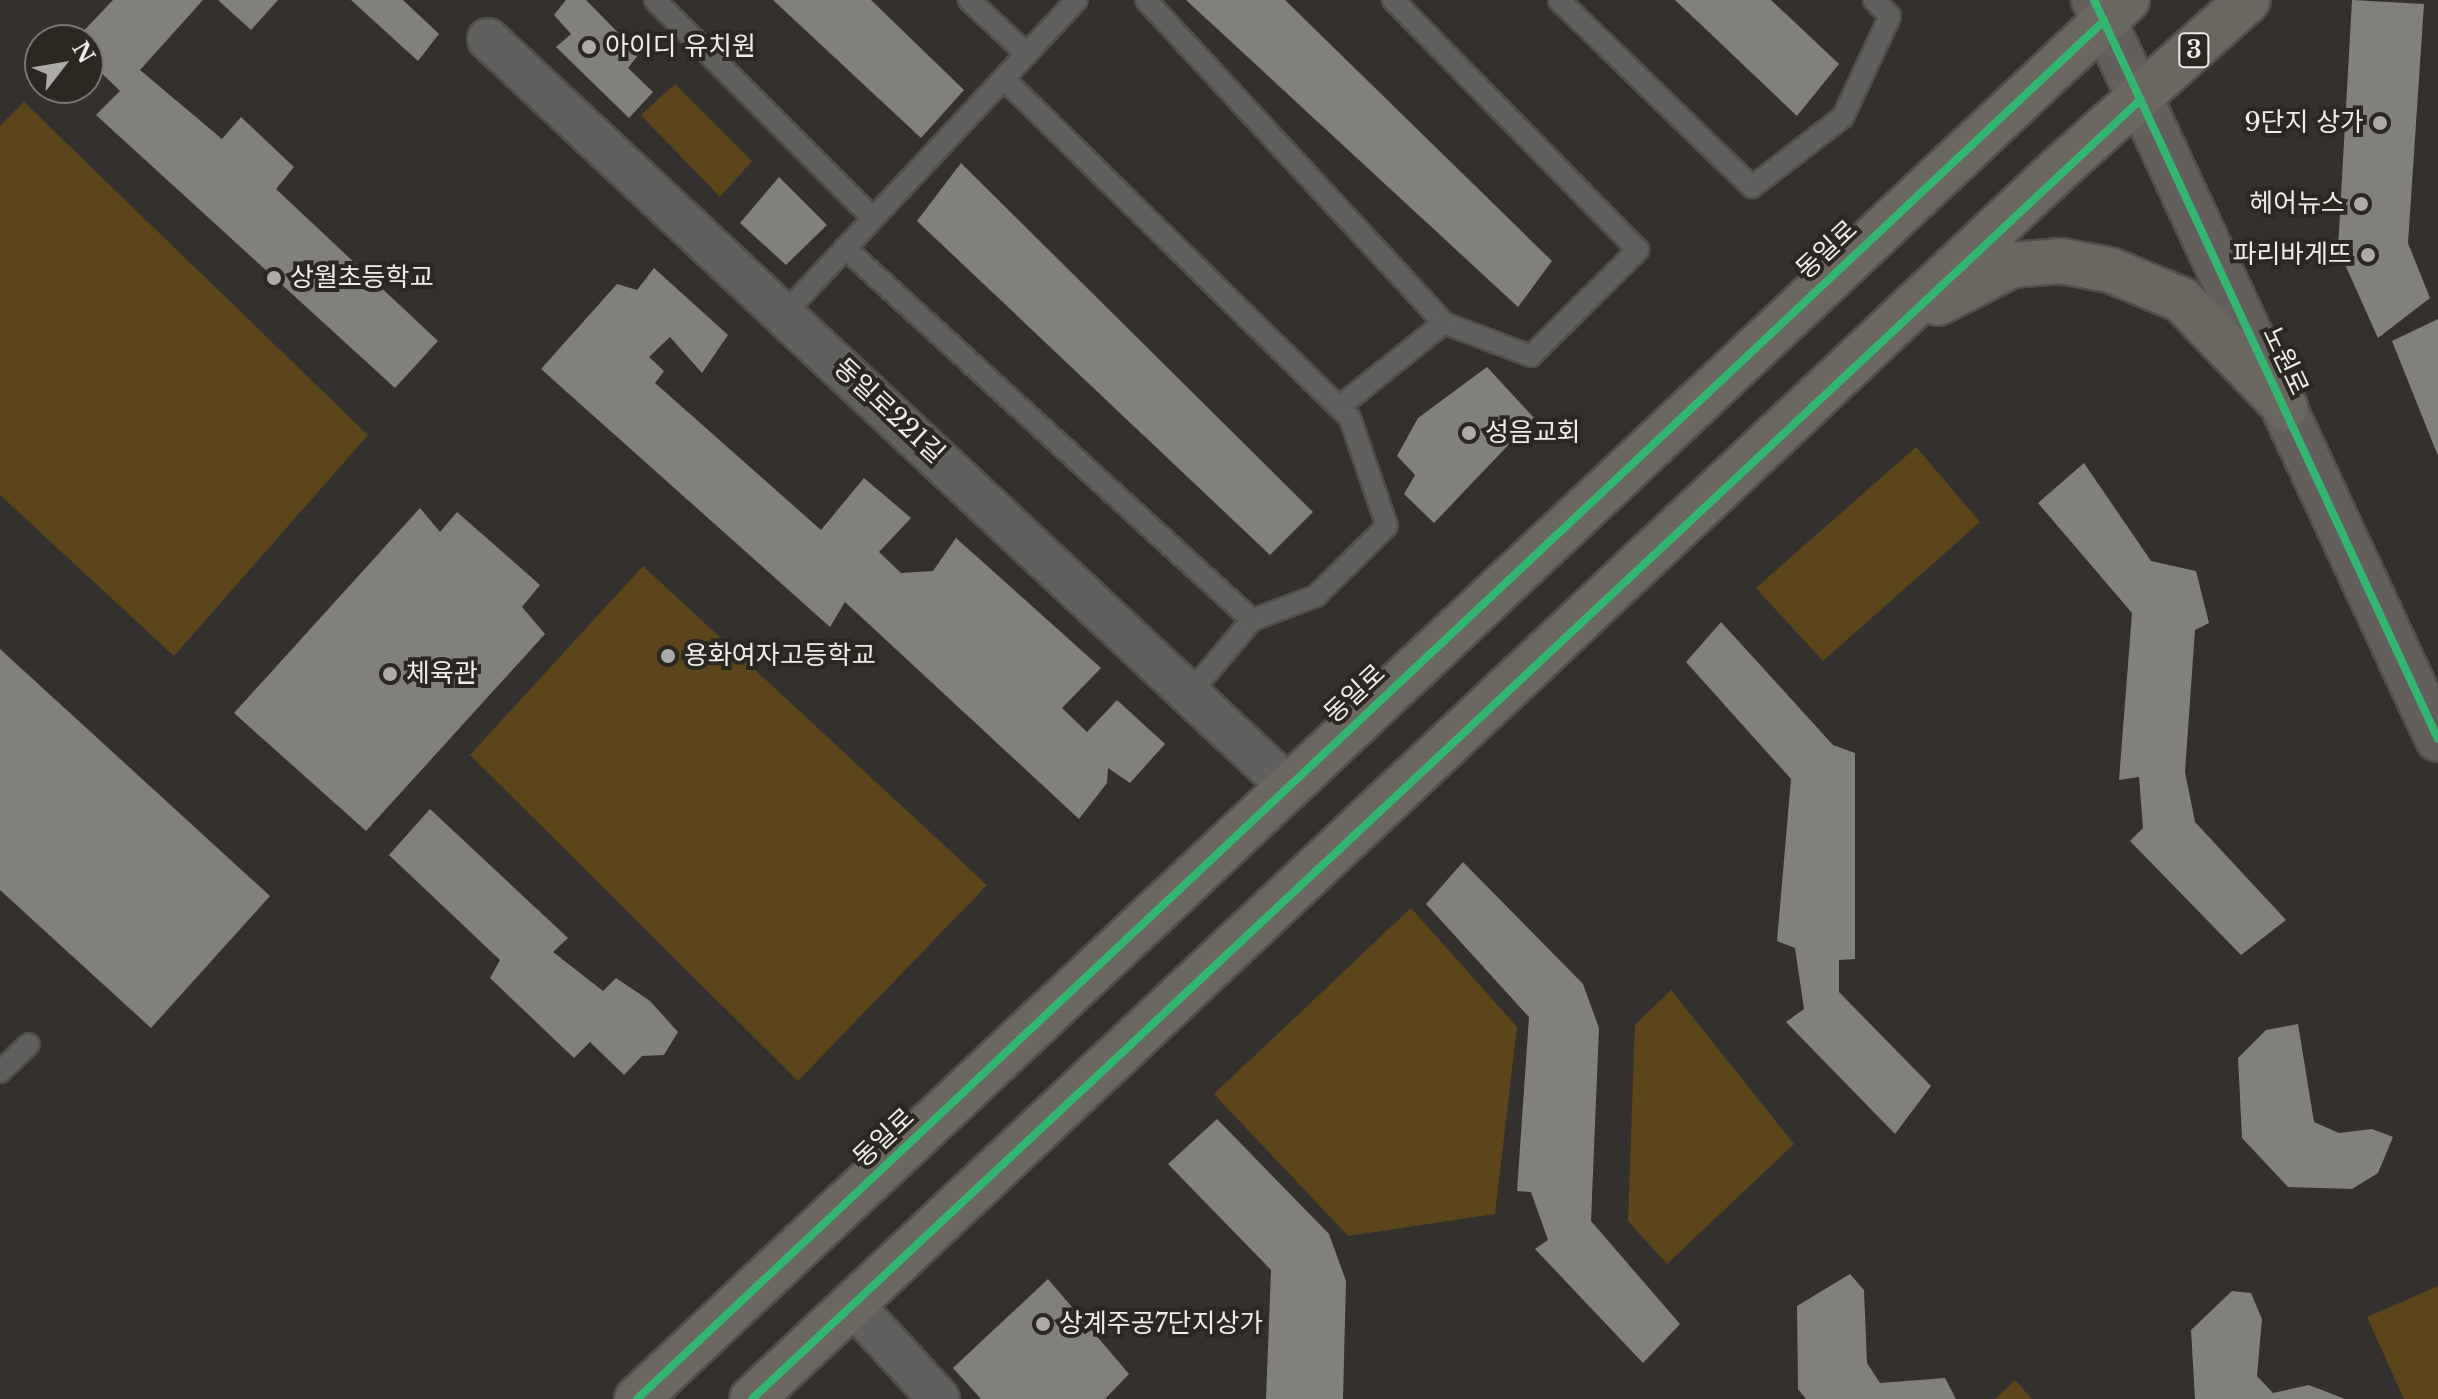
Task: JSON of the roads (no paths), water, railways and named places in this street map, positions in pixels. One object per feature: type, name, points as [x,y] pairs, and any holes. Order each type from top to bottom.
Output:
[{"type":"main road","name":"3","points":[[752,1399],[1890,328],[2248,0]]},
{"type":"main road","name":"노원로","points":[[2108,7],[2141,99],[2438,739]]},
{"type":"main road","name":"동일로","points":[[637,1399],[2108,7]]},
{"type":"main road","points":[[1890,328],[2012,265],[2080,263],[2182,300],[2285,407]]},
{"type":"street","name":"동일로221길","points":[[488,39],[1191,692],[1287,785]]},
{"type":"street","points":[[853,1305],[939,1399]]},
{"type":"lane","points":[[655,0],[873,218]]},
{"type":"lane","points":[[969,0],[1027,54]]},
{"type":"lane","points":[[784,314],[1077,0]]},
{"type":"lane","points":[[1146,0],[1444,323],[1531,356],[1638,250],[1393,0]]},
{"type":"lane","points":[[1559,0],[1752,187],[1843,117],[1890,16],[1874,0]]},
{"type":"lane","points":[[1004,79],[1350,418],[1387,526],[1316,596],[1252,620],[1191,692]]},
{"type":"lane","points":[[845,248],[1252,620]]},
{"type":"lane","points":[[1339,407],[1444,323]]},
{"type":"lane","points":[[0,1072],[29,1044]]},
{"type":"place","name":"아이디 유치원","points":[[589,47]]},
{"type":"place","name":"9단지 상가","points":[[2380,123]]},
{"type":"place","name":"헤어뉴스","points":[[2361,204]]},
{"type":"place","name":"파리바게뜨","points":[[2368,255]]},
{"type":"place","name":"상월초등학교","points":[[274,278]]},
{"type":"place","name":"성음교회","points":[[1469,433]]},
{"type":"place","name":"용화여자고등학교","points":[[668,656]]},
{"type":"place","name":"체육관","points":[[390,674]]},
{"type":"place","name":"상계주공7단지상가","points":[[1043,1324]]}]
